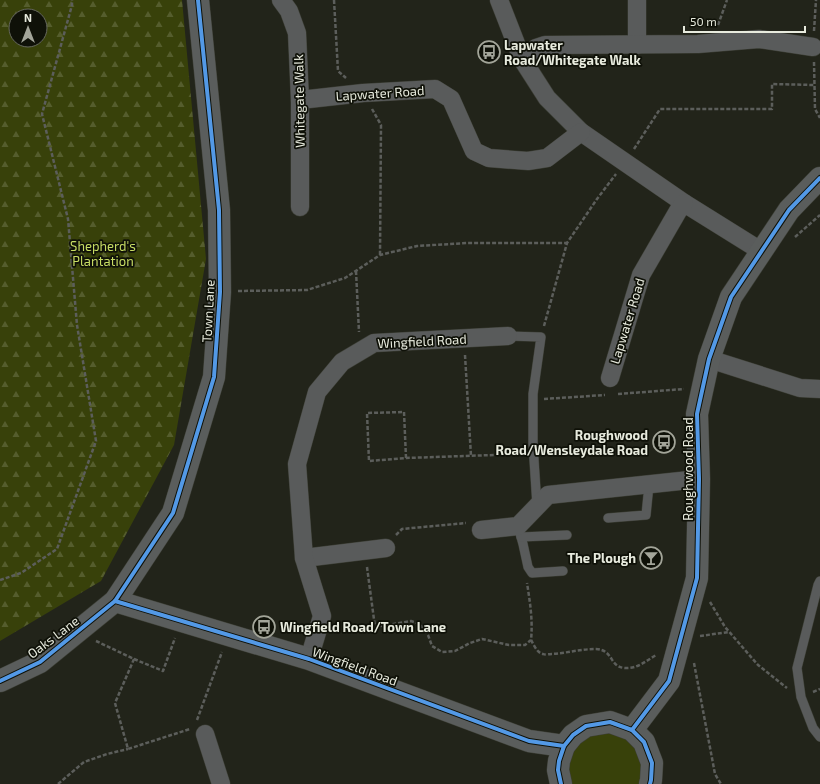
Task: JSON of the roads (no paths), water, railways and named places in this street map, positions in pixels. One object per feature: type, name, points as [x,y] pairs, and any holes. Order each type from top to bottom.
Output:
[{"type":"street","name":"Town Lane","points":[[115,601],[173,513],[214,377],[220,292],[219,210],[198,0]]},
{"type":"street","name":"Whitegate Walk","points":[[281,0],[289,11],[297,33],[300,100],[300,207]]},
{"type":"street","points":[[499,0],[522,59],[547,98],[582,132],[684,203],[761,251]]},
{"type":"street","points":[[637,0],[637,45]]},
{"type":"street","points":[[522,59],[536,48],[545,45],[711,43],[759,39],[814,47]]},
{"type":"street","name":"Lapwater Road","points":[[300,100],[363,93],[435,89],[451,99],[474,151],[489,158],[528,161],[547,158],[582,132]]},
{"type":"street","name":"Roughwood Road","points":[[632,730],[669,681],[697,578],[699,479],[697,414],[709,359],[731,298],[789,210],[820,178]]},
{"type":"street","name":"Lapwater Road","points":[[610,378],[641,276],[684,203]]},
{"type":"street","name":"Wingfield Road","points":[[309,659],[322,616],[304,558],[297,464],[317,392],[342,362],[374,343],[508,336]]},
{"type":"street","points":[[709,359],[800,388],[820,389]]},
{"type":"street","points":[[481,530],[520,531],[537,506],[548,495],[699,479]]},
{"type":"street","points":[[304,558],[386,548]]},
{"type":"street","name":"Wingfield Road","points":[[115,601],[309,659],[529,741],[564,746]]},
{"type":"street","name":"Oaks Lane","points":[[0,681],[40,662],[115,601]]},
{"type":"street","points":[[561,784],[558,770],[559,761],[564,746],[572,735],[586,726],[610,722],[632,730],[644,742],[652,763],[652,780],[650,784]]},
{"type":"street","points":[[199,731],[221,784]]},
{"type":"lane","points":[[508,336],[541,337],[533,394],[533,454],[537,506]]},
{"type":"lane","points":[[608,518],[646,515],[649,484]]},
{"type":"lane","points":[[563,572],[532,573],[528,567],[520,531],[567,535]]},
{"type":"lane","points":[[820,581],[797,668],[801,697],[813,728],[820,737]]},
{"type":"place","name":"Lapwater Road/Whitegate Walk","points":[[489,52]]},
{"type":"place","name":"Roughwood Road/Wensleydale Road","points":[[664,442]]},
{"type":"place","name":"The Plough","points":[[651,558]]},
{"type":"place","name":"Wingfield Road/Town Lane","points":[[264,627]]},
{"type":"park label","name":"Shepherd's Plantation","points":[[103,254]]}]
